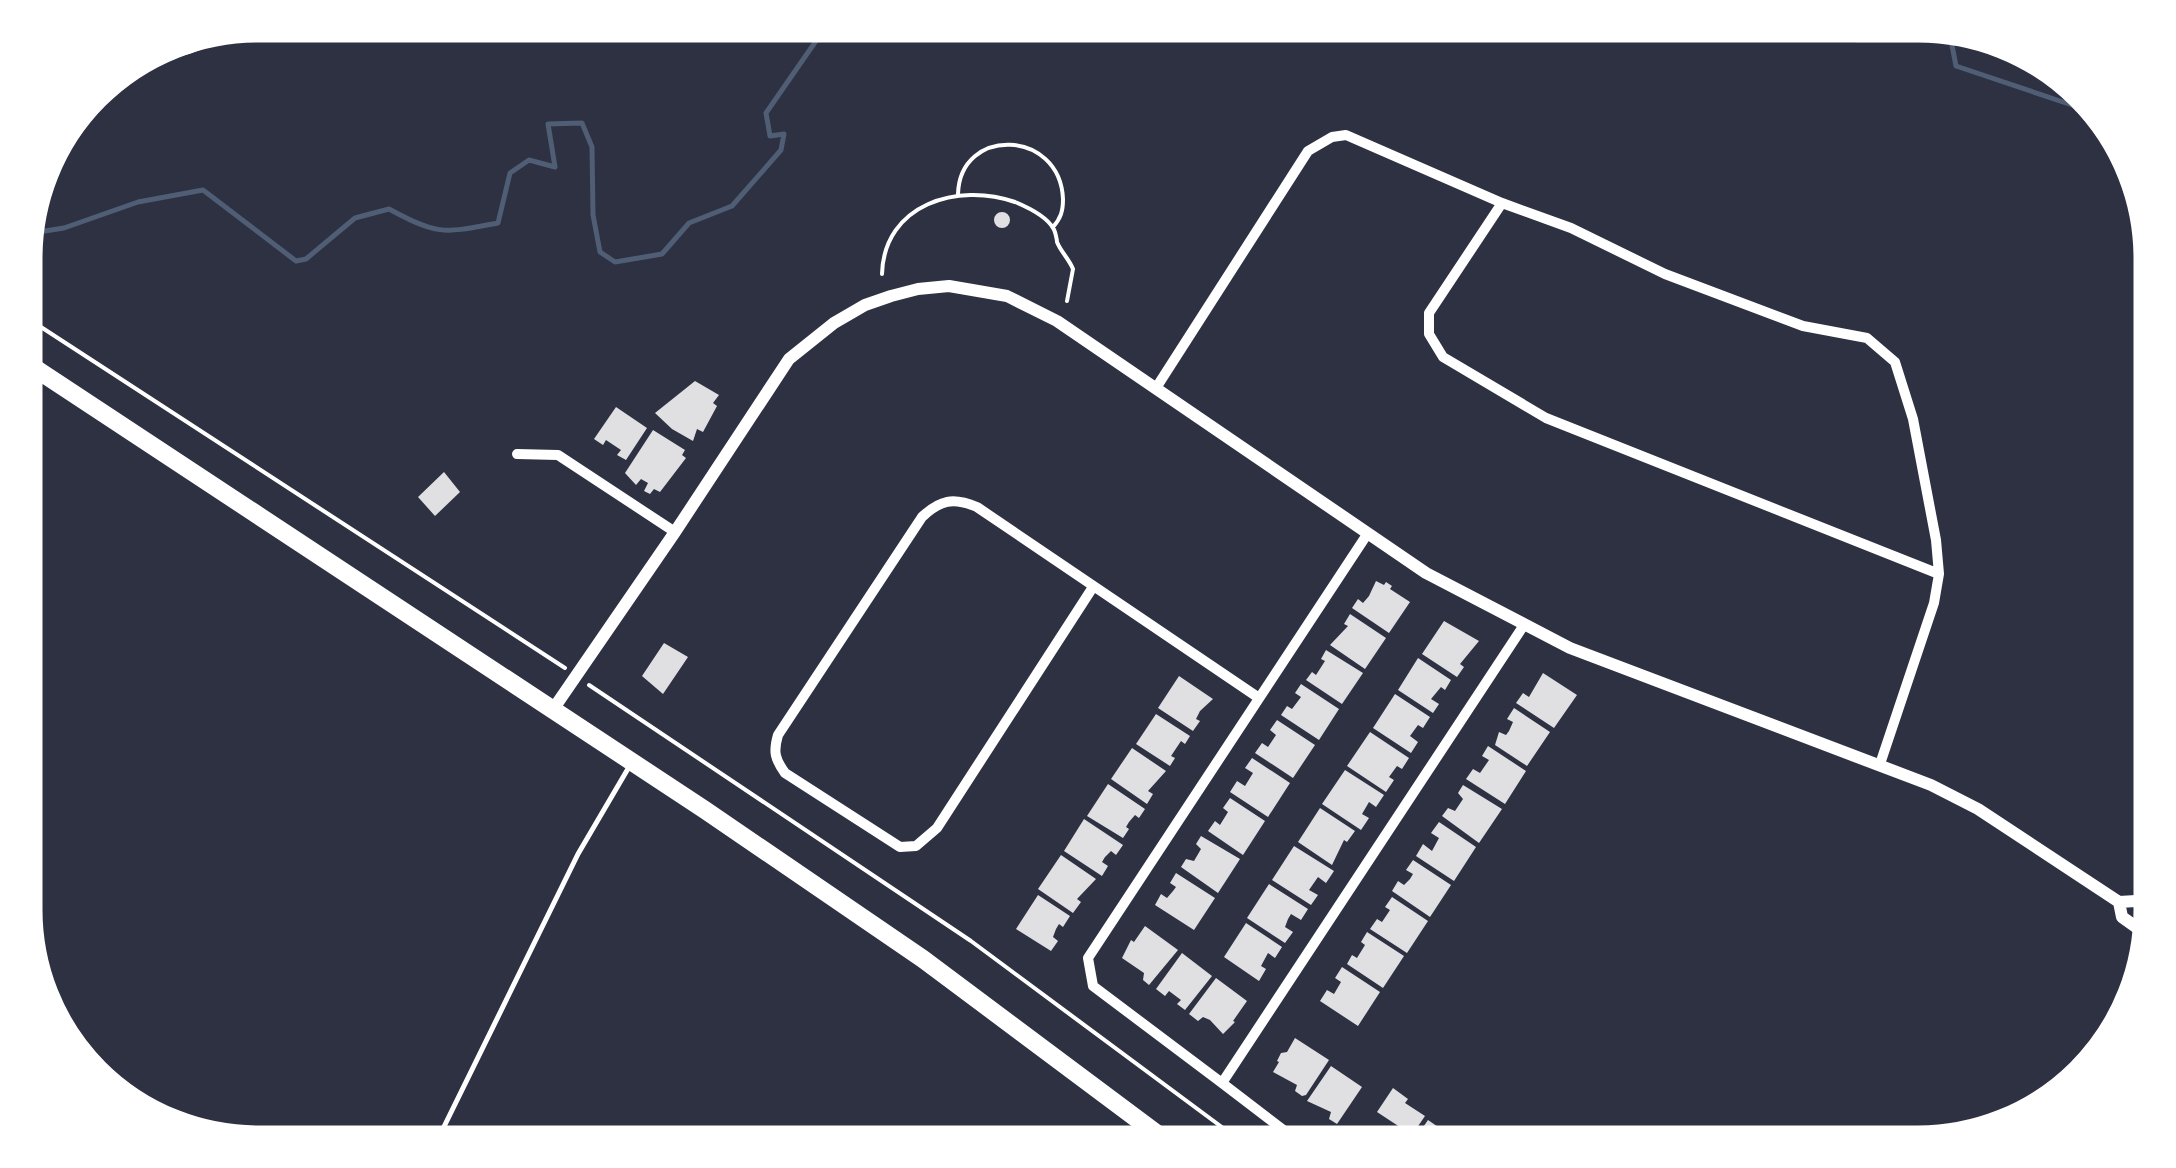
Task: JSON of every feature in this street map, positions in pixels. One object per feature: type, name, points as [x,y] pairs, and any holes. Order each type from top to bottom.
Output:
[{"type":"main road","points":[[40,371],[633,760],[924,959],[1149,1128]]},
{"type":"street","points":[[1156,388],[1308,151],[1319,142],[1346,136],[1502,204],[1572,228],[1624,256],[1725,297],[1804,326],[1867,338],[1894,362],[1913,419],[1939,574],[1934,603],[1880,764]]},
{"type":"street","points":[[1502,204],[1429,314],[1429,334],[1444,357],[1546,418],[1939,574]]},
{"type":"street","points":[[554,708],[789,360],[834,323],[891,296],[918,288],[948,286],[1007,296],[1057,321],[1426,574],[1524,625],[1570,648],[1880,764],[1978,810],[2119,902],[2136,901]]},
{"type":"street","points":[[517,454],[558,455],[676,532]]},
{"type":"street","points":[[1093,587],[937,828],[916,846],[900,847],[785,773],[776,760],[778,735],[922,518],[947,500],[976,507],[1259,698]]},
{"type":"street","points":[[1280,1128],[1093,986],[1088,958],[1368,534]]},
{"type":"street","points":[[1222,1083],[1524,625]]},
{"type":"street","points":[[2119,902],[2122,916],[2135,925]]},
{"type":"lane","points":[[443,1128],[578,854],[633,760]]},
{"type":"path","points":[[177,56],[205,46]]},
{"type":"path","points":[[958,196],[960,180],[973,158],[995,146],[1021,146],[1042,155],[1060,181],[1062,215],[1053,227]]},
{"type":"path","points":[[882,274],[885,251],[904,219],[935,199],[1002,198],[1019,204],[1053,227],[1073,269],[1067,301]]},
{"type":"path","points":[[40,326],[548,657]]},
{"type":"path","points":[[606,696],[971,942],[1223,1128]]},
{"type":"building","points":[[1002,212],[1010,220],[1002,228],[994,220]]},
{"type":"building","points":[[695,381],[719,395],[703,432],[697,429],[693,441],[655,413]]},
{"type":"building","points":[[616,407],[647,428],[626,460],[617,455],[621,450],[606,440],[603,445],[594,439]]},
{"type":"building","points":[[653,430],[685,450],[682,455],[686,458],[660,492],[654,489],[650,494],[644,491],[648,483],[641,479],[636,485],[625,473]]},
{"type":"building","points":[[444,472],[460,492],[435,516],[418,497]]},
{"type":"building","points":[[1376,581],[1384,585],[1386,582],[1410,602],[1389,633],[1352,608],[1358,599],[1363,603]]},
{"type":"building","points":[[1350,614],[1386,638],[1365,669],[1330,645],[1348,626],[1344,624]]},
{"type":"building","points":[[1444,621],[1479,641],[1460,664],[1464,667],[1457,677],[1422,654]]},
{"type":"building","points":[[664,643],[688,657],[663,694],[642,676]]},
{"type":"building","points":[[1326,650],[1363,673],[1342,704],[1306,680],[1312,672],[1316,675],[1325,661],[1321,659]]},
{"type":"building","points":[[1418,658],[1451,680],[1445,690],[1441,687],[1431,699],[1439,704],[1433,713],[1398,690]]},
{"type":"building","points":[[1543,673],[1577,695],[1554,728],[1516,703],[1523,693],[1529,697]]},
{"type":"building","points":[[1179,676],[1213,699],[1200,711],[1196,719],[1200,721],[1193,731],[1158,708]]},
{"type":"building","points":[[1301,684],[1339,709],[1319,740],[1281,715],[1301,697],[1295,693]]},
{"type":"building","points":[[1395,694],[1430,717],[1423,728],[1418,725],[1410,736],[1418,742],[1411,753],[1373,728]]},
{"type":"building","points":[[1514,708],[1550,732],[1527,766],[1495,745],[1499,732],[1506,735],[1509,731],[1513,722],[1507,719]]},
{"type":"building","points":[[1156,714],[1190,736],[1185,744],[1181,741],[1171,756],[1175,758],[1170,766],[1136,744]]},
{"type":"building","points":[[1277,720],[1315,745],[1293,778],[1255,753],[1262,743],[1268,747],[1276,735],[1270,730]]},
{"type":"building","points":[[1370,732],[1409,758],[1402,769],[1397,766],[1389,777],[1394,780],[1386,792],[1347,766]]},
{"type":"building","points":[[1488,746],[1526,771],[1505,804],[1466,779],[1473,769],[1480,773],[1489,760],[1482,756]]},
{"type":"building","points":[[1132,748],[1166,771],[1148,791],[1153,794],[1147,804],[1111,779]]},
{"type":"building","points":[[1252,758],[1290,783],[1268,817],[1230,792],[1237,781],[1245,786],[1253,773],[1245,768]]},
{"type":"building","points":[[1345,770],[1384,795],[1376,807],[1369,802],[1362,814],[1369,818],[1361,830],[1322,804]]},
{"type":"building","points":[[1108,784],[1145,809],[1139,818],[1135,815],[1129,822],[1123,838],[1087,816]]},
{"type":"building","points":[[1463,785],[1502,809],[1479,843],[1442,816],[1448,808],[1455,811],[1463,799],[1458,793]]},
{"type":"building","points":[[1230,798],[1265,821],[1243,855],[1208,831],[1215,821],[1220,825],[1228,812],[1223,808]]},
{"type":"building","points":[[1320,808],[1355,831],[1347,842],[1344,840],[1332,865],[1298,842]]},
{"type":"building","points":[[1084,819],[1123,845],[1116,855],[1111,851],[1105,857],[1102,862],[1108,866],[1102,876],[1064,851]]},
{"type":"building","points":[[1439,822],[1476,847],[1454,881],[1416,856],[1423,844],[1432,851],[1439,838],[1431,833]]},
{"type":"building","points":[[1201,836],[1240,859],[1218,893],[1181,867],[1186,859],[1194,861],[1201,849],[1196,844]]},
{"type":"building","points":[[1294,846],[1334,871],[1326,883],[1318,877],[1309,890],[1318,895],[1311,905],[1272,880]]},
{"type":"building","points":[[1061,855],[1096,879],[1077,899],[1081,902],[1073,913],[1038,889]]},
{"type":"building","points":[[1413,860],[1451,885],[1430,917],[1392,891],[1398,881],[1404,885],[1410,879],[1413,874],[1406,870]]},
{"type":"building","points":[[1176,873],[1215,898],[1194,930],[1155,905],[1161,894],[1167,898],[1176,887],[1170,883]]},
{"type":"building","points":[[1269,884],[1308,909],[1301,920],[1291,914],[1285,927],[1293,932],[1285,943],[1247,918]]},
{"type":"building","points":[[1038,895],[1070,916],[1063,927],[1059,924],[1056,929],[1053,937],[1058,941],[1051,951],[1016,929]]},
{"type":"building","points":[[1392,897],[1428,921],[1407,953],[1370,929],[1377,919],[1382,922]]},
{"type":"building","points":[[1246,923],[1282,947],[1275,958],[1268,953],[1259,981],[1224,957]]},
{"type":"building","points":[[1145,926],[1178,950],[1149,985],[1143,980],[1144,973],[1122,958],[1131,940],[1134,942]]},
{"type":"building","points":[[1367,932],[1404,956],[1383,988],[1347,964],[1352,955],[1357,958]]},
{"type":"building","points":[[1182,953],[1212,976],[1185,1010],[1177,1004],[1181,1000],[1169,991],[1165,996],[1156,989]]},
{"type":"building","points":[[1342,967],[1380,992],[1358,1026],[1320,1001],[1327,990],[1334,994],[1341,982],[1335,978]]},
{"type":"building","points":[[1216,978],[1247,1001],[1223,1034],[1210,1020],[1203,1017],[1198,1021],[1189,1014]]},
{"type":"building","points":[[1295,1038],[1329,1060],[1302,1096],[1295,1091],[1297,1085],[1273,1072],[1281,1053],[1287,1052]]},
{"type":"building","points":[[1331,1066],[1362,1087],[1337,1124],[1329,1119],[1331,1112],[1307,1101]]},
{"type":"building","points":[[1393,1088],[1408,1099],[1405,1103],[1425,1116],[1417,1128],[1401,1128],[1377,1112]]},
{"type":"building","points":[[1428,1120],[1440,1128],[1423,1128]]},
{"type":"waterway","points":[[42,231],[64,228],[138,202],[203,190],[296,261],[306,259],[355,218],[389,209],[442,230],[498,223],[510,173],[529,160],[555,167],[548,124],[582,123],[592,147],[593,215],[600,252],[615,262],[662,254],[689,223],[732,206],[781,150],[784,134],[770,136],[766,113],[817,40]]},
{"type":"waterway","points":[[1857,40],[1918,40]]},
{"type":"waterway","points":[[1952,43],[1956,66],[2073,105]]}]
